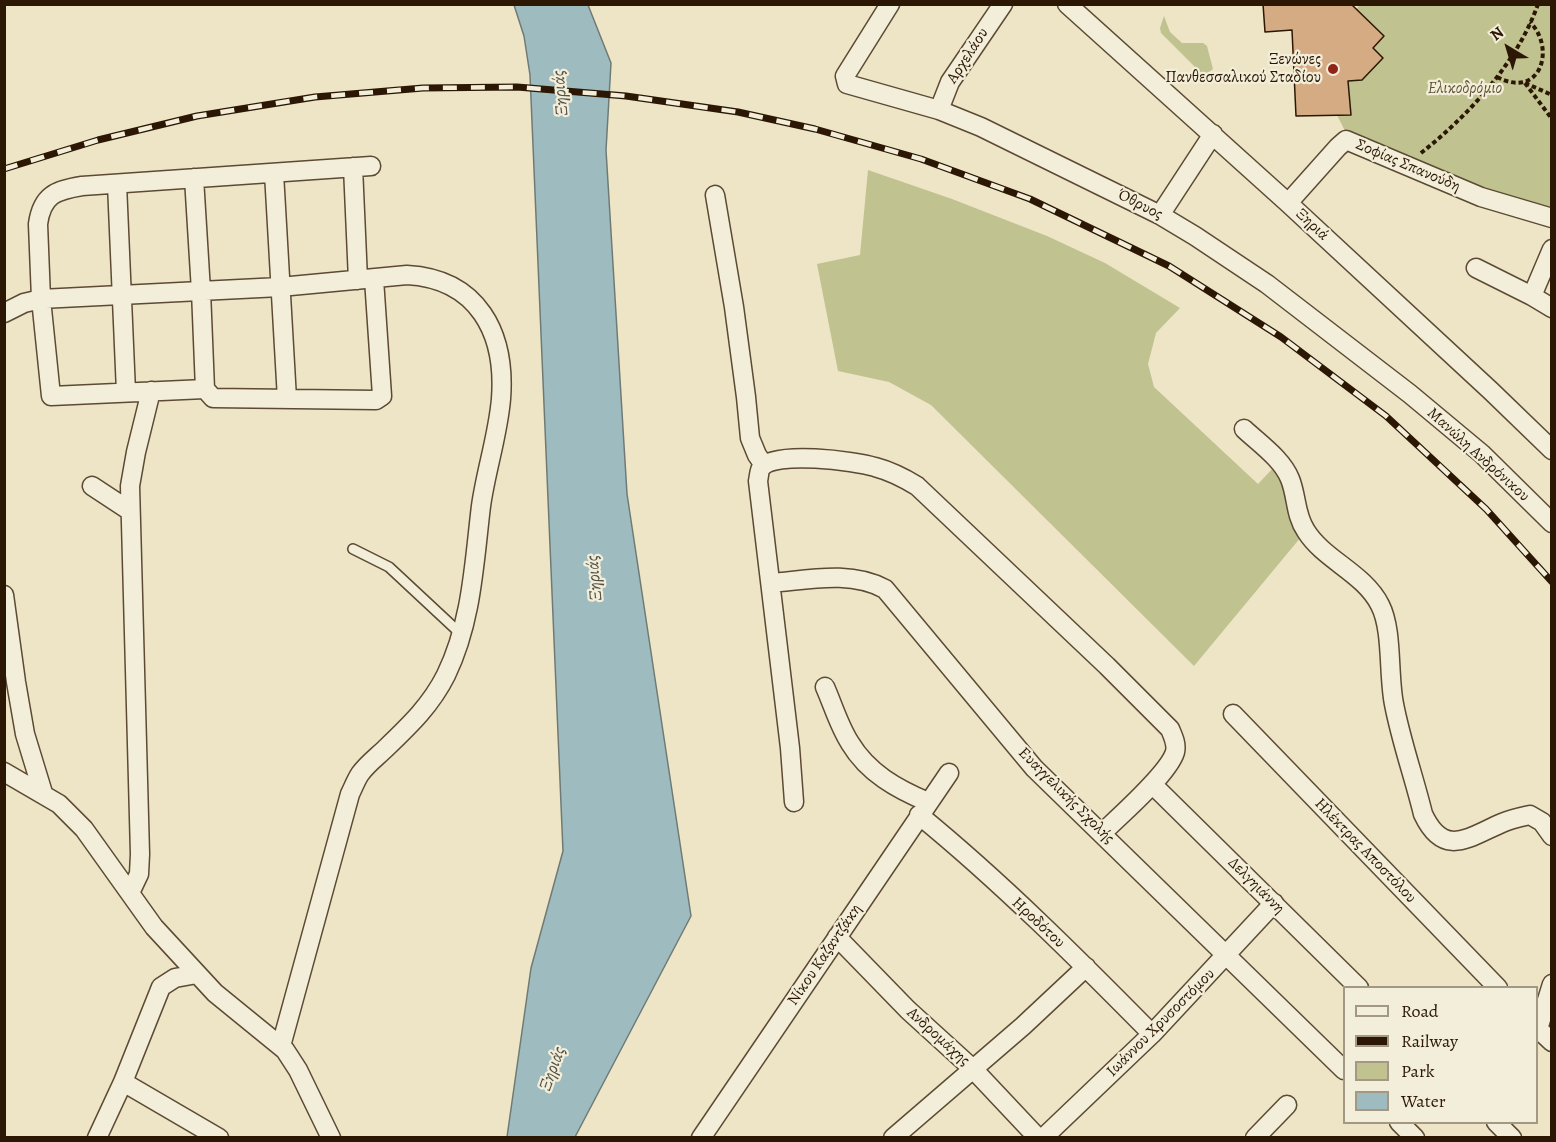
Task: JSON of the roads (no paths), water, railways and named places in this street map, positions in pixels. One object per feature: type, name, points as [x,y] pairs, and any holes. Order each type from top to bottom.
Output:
[{"type":"street","name":"Όθρυος","points":[[890,4],[845,76],[845,81],[850,86],[939,110],[981,127],[1160,215],[1267,284],[1403,389]]},
{"type":"street","name":"Αρχελάου","points":[[939,110],[950,82],[1003,4]]},
{"type":"street","name":"Ξηριά","points":[[1067,4],[1288,202],[1551,450]]},
{"type":"street","points":[[1160,215],[1213,134]]},
{"type":"street","name":"Σοφίας Σπανούδη","points":[[1288,202],[1346,140],[1481,197],[1551,218]]},
{"type":"street","points":[[194,178],[205,389],[213,398],[376,400],[382,396],[366,279],[362,167],[194,178],[63,189],[44,202],[39,212],[38,224],[41,299],[51,396],[205,389]]},
{"type":"street","points":[[274,173],[287,399]]},
{"type":"street","points":[[117,184],[126,392]]},
{"type":"street","points":[[715,195],[734,307],[750,438],[764,465]]},
{"type":"street","points":[[1532,296],[1551,249]]},
{"type":"street","points":[[1476,268],[1551,308]]},
{"type":"street","points":[[4,313],[24,303],[41,299],[280,287],[407,275],[441,280],[465,293],[492,328],[500,358],[501,399],[482,504],[473,584],[462,635],[447,673],[431,702],[360,774],[350,794],[280,1046]]},
{"type":"street","name":"Μανώλη Ανδρόνικου","points":[[1403,389],[1482,454],[1551,524]]},
{"type":"street","points":[[130,893],[139,874],[140,854],[130,486],[151,391]]},
{"type":"street","points":[[1244,429],[1284,469],[1290,480],[1299,516],[1308,535],[1374,595],[1380,604],[1386,629],[1394,703],[1423,814],[1429,826],[1444,839],[1468,840],[1504,822],[1530,815],[1542,822],[1551,836]]},
{"type":"street","points":[[794,802],[758,481],[760,470],[764,465],[783,458],[796,457],[860,464],[888,471],[917,486],[1170,729],[1174,740],[1174,752],[1152,784],[1102,833]]},
{"type":"street","points":[[92,486],[130,511]]},
{"type":"street","name":"Ευαγγελικής Σχολής","points":[[771,583],[836,577],[875,584],[885,589],[1034,768],[1343,1069]]},
{"type":"street","points":[[4,595],[26,734],[43,794]]},
{"type":"street","name":"Ηροδότου","points":[[825,687],[849,742],[859,756],[888,783],[924,809],[948,838],[1086,968],[1152,1034]]},
{"type":"street","name":"Ηλέκτρας Αποστόλου","points":[[1233,714],[1497,986]]},
{"type":"street","points":[[4,772],[59,804],[84,829],[154,927],[215,993],[280,1046],[298,1070],[331,1137]]},
{"type":"street","name":"Νίκου Καζαντζάκη","points":[[704,1136],[950,773]]},
{"type":"street","name":"Δελγηιάννη","points":[[1152,784],[1358,986]]},
{"type":"street","name":"Ιωάννου Χρυσοστόμου","points":[[1044,1137],[1152,1034],[1274,903]]},
{"type":"street","name":"Ανδρομάχης","points":[[837,937],[914,1016],[974,1070],[1038,1137]]},
{"type":"street","points":[[893,1137],[974,1070],[1086,968]]},
{"type":"street","points":[[97,1137],[123,1082],[161,987],[175,978],[197,974]]},
{"type":"street","points":[[1538,1025],[1551,984]]},
{"type":"street","points":[[1538,1029],[1551,1042]]},
{"type":"street","points":[[123,1082],[219,1137]]},
{"type":"street","points":[[1255,1137],[1287,1105]]},
{"type":"street","points":[[1401,1124],[1415,1137]]},
{"type":"street","points":[[1499,1124],[1512,1137]]},
{"type":"lane","points":[[353,549],[389,567],[462,635]]},
{"type":"water","name":"Ξηριάς","points":[[514,5],[588,5],[611,63],[606,150],[627,494],[691,916],[575,1137],[507,1137],[531,968],[563,851],[530,75],[524,36]]},
{"type":"railway","points":[[4,169],[98,140],[197,116],[315,97],[423,88],[517,87],[626,96],[738,112],[815,129],[921,159],[1030,199],[1169,266],[1281,337],[1386,416],[1486,509],[1552,582]]},
{"type":"place","name":"Ξενώνες Πανθεσσαλικού Σταδίου","points":[[1333,69]]},
{"type":"park label","name":"Ελικοδρόμιο","points":[[1465,89]]}]
